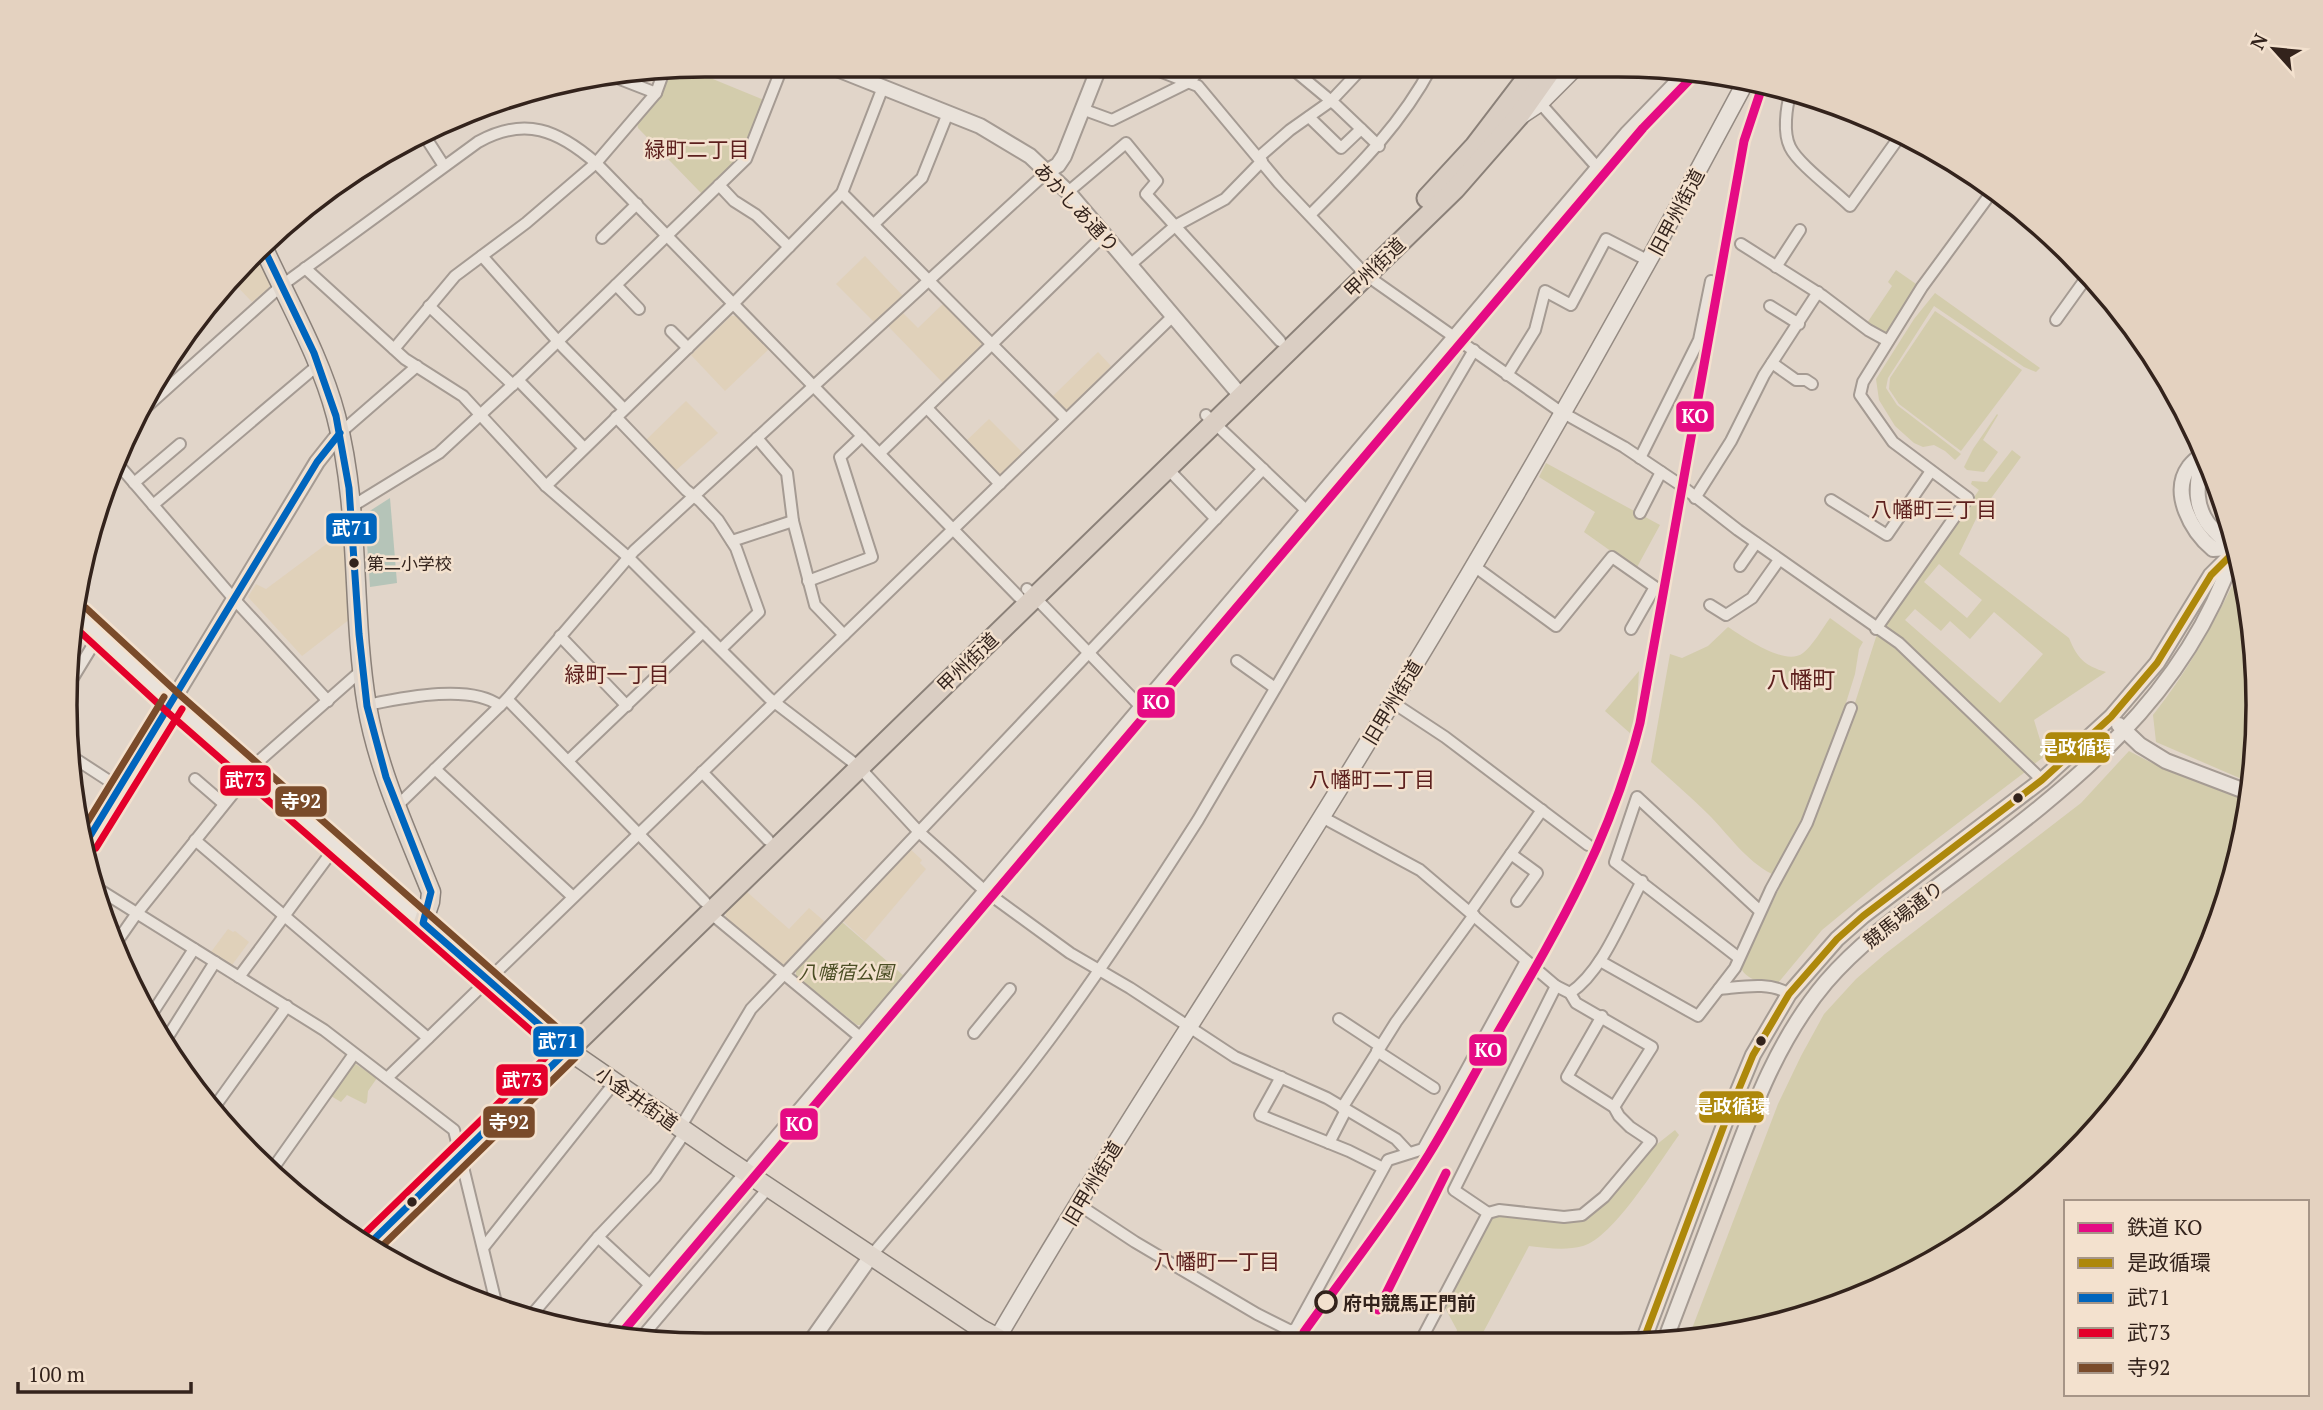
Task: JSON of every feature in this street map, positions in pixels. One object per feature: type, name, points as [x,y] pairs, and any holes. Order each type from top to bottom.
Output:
[{"type":"highway","name":"甲州街道","points":[[363,1232],[458,1147],[564,1046],[1362,270],[1475,146],[1528,77]]},
{"type":"highway","name":"甲州街道","points":[[1237,392],[1280,341],[1455,189],[1518,117],[1546,77]]},
{"type":"highway","name":"甲州街道","points":[[1027,594],[1167,468],[1210,418]]},
{"type":"highway","name":"甲州街道","points":[[705,907],[768,841],[854,764]]},
{"type":"highway","name":"甲州街道","points":[[374,1238],[458,1147]]},
{"type":"main road","points":[[1518,117],[1540,103],[1566,77]]},
{"type":"main road","name":"旧甲州街道","points":[[1005,1333],[1079,1205],[1322,817],[1474,566],[1564,413],[1742,89]]},
{"type":"main road","points":[[267,255],[317,365],[332,402],[340,433],[351,507],[362,670],[367,705],[381,761],[431,892],[423,923]]},
{"type":"main road","name":"小金井街道","points":[[423,923],[564,1046],[986,1333]]},
{"type":"street","points":[[351,507],[439,453],[746,159],[778,77]]},
{"type":"street","name":"あかしあ通り","points":[[858,77],[1000,136],[1048,172],[1068,192],[1237,392]]},
{"type":"street","points":[[397,806],[504,702],[628,557],[929,279],[1058,165],[1095,77]]},
{"type":"street","points":[[1176,77],[1198,86],[1279,183],[1362,270],[1507,375],[1661,472],[1779,560],[1899,643],[2042,780]]},
{"type":"street","points":[[1082,109],[1112,120],[1189,82],[1193,77]]},
{"type":"street","points":[[1302,77],[1379,146]]},
{"type":"street","points":[[1130,265],[1175,226],[1224,199],[1290,130],[1331,101],[1354,77]]},
{"type":"street","points":[[1310,215],[1379,146],[1426,77]]},
{"type":"street","points":[[394,349],[455,276],[526,223],[596,163],[656,93],[661,78]]},
{"type":"street","points":[[615,1327],[1634,123],[1676,80]]},
{"type":"street","points":[[627,82],[656,93]]},
{"type":"street","points":[[546,486],[734,303],[842,192],[883,87]]},
{"type":"street","points":[[1789,100],[1789,146],[1850,206],[1896,142]]},
{"type":"street","points":[[1540,103],[1597,167]]},
{"type":"street","points":[[874,224],[922,178],[948,113]]},
{"type":"street","points":[[1309,117],[1341,148],[1361,129]]},
{"type":"street","points":[[158,396],[281,286],[444,166],[491,135],[517,129],[535,129],[554,134],[576,145],[596,163],[953,529],[1027,594],[1140,706]]},
{"type":"street","points":[[428,141],[444,166]]},
{"type":"street","points":[[1068,192],[1126,144],[1157,181],[1146,194],[1280,341]]},
{"type":"street","points":[[719,185],[733,201],[756,215],[789,247]]},
{"type":"street","points":[[842,192],[1066,419]]},
{"type":"street","points":[[1876,629],[1968,498],[1893,442],[1860,394],[1863,382],[1922,287],[1987,198]]},
{"type":"street","points":[[602,238],[637,204]]},
{"type":"street","points":[[1776,267],[1800,230]]},
{"type":"street","points":[[880,453],[1104,235]]},
{"type":"street","points":[[1507,375],[1535,330],[1545,291],[1571,305],[1606,239],[1649,261]]},
{"type":"street","points":[[1741,244],[1818,292],[1868,330],[1888,341]]},
{"type":"street","points":[[482,256],[718,520],[732,541],[759,612],[721,649]]},
{"type":"street","points":[[305,268],[394,349],[464,396],[546,486],[628,557],[775,702],[854,764],[919,832],[985,891],[1037,931],[1235,1056],[1344,1109],[1396,1139],[1409,1153]]},
{"type":"street","points":[[1640,458],[1699,340],[1711,281]]},
{"type":"street","points":[[2056,320],[2082,283]]},
{"type":"street","points":[[616,285],[639,309]]},
{"type":"street","points":[[1695,498],[1731,441],[1749,402],[1818,292]]},
{"type":"street","points":[[429,306],[516,382],[583,448]]},
{"type":"street","points":[[1770,306],[1799,324]]},
{"type":"street","points":[[387,1078],[1173,316]]},
{"type":"street","points":[[671,331],[688,348]]},
{"type":"street","points":[[822,1333],[871,1256],[1024,1072],[1098,970],[1191,830],[1474,351]]},
{"type":"street","points":[[1773,363],[1796,380],[1806,380],[1812,384]]},
{"type":"street","points":[[153,505],[317,365]]},
{"type":"street","points":[[91,837],[317,462],[340,433],[417,366]]},
{"type":"street","points":[[927,408],[1000,484]]},
{"type":"street","points":[[1210,418],[1306,510]]},
{"type":"street","points":[[808,581],[872,557],[841,457],[862,436]]},
{"type":"street","points":[[757,438],[787,473],[793,521],[814,605],[844,635]]},
{"type":"street","points":[[134,483],[180,444]]},
{"type":"street","points":[[2196,460],[2184,478],[2183,494],[2188,516],[2196,532],[2213,549],[2227,549]]},
{"type":"street","points":[[1167,468],[1216,519]]},
{"type":"street","points":[[536,1310],[598,1237],[655,1177],[751,1009],[1263,469]]},
{"type":"street","points":[[123,470],[234,599],[328,701]]},
{"type":"street","points":[[1831,500],[1887,535],[1931,471]]},
{"type":"street","points":[[1640,513],[1661,472]]},
{"type":"street","points":[[732,541],[793,521]]},
{"type":"street","points":[[1740,566],[1756,543]]},
{"type":"street","name":"競馬場通り","points":[[1646,1332],[1734,1098],[1753,1055],[1789,994],[1837,939],[1863,916],[2042,780],[2111,717],[2146,677],[2211,575],[2228,555]]},
{"type":"street","points":[[1474,566],[1556,626],[1612,557],[1655,587],[1631,629]]},
{"type":"street","points":[[1710,605],[1726,615],[1752,598],[1779,560]]},
{"type":"street","name":"競馬場通り","points":[[1669,1331],[1754,1105],[1772,1064],[1806,1007],[1878,930],[2040,809],[2125,731],[2173,673],[2225,580],[2230,562]]},
{"type":"street","points":[[83,619],[173,703],[423,923]]},
{"type":"street","points":[[2146,677],[2147,683],[2157,681],[2186,639],[2204,620]]},
{"type":"street","points":[[568,761],[703,632]]},
{"type":"street","points":[[78,670],[99,635]]},
{"type":"street","points":[[560,636],[627,706]]},
{"type":"street","points":[[1237,661],[1275,688]]},
{"type":"street","points":[[121,936],[260,760],[362,670]]},
{"type":"street","points":[[367,705],[411,696],[451,693],[504,702],[568,761],[705,907],[860,1037]]},
{"type":"street","points":[[1392,702],[1445,737],[1588,845]]},
{"type":"street","points":[[1600,961],[1698,1017],[1740,958],[1760,911],[1807,822],[1851,708]]},
{"type":"street","points":[[2111,717],[2140,745],[2166,761],[2241,790]]},
{"type":"street","points":[[80,762],[120,788]]},
{"type":"street","points":[[435,769],[573,897]]},
{"type":"street","points":[[702,772],[768,841]]},
{"type":"street","points":[[195,779],[224,804]]},
{"type":"street","points":[[1740,958],[1615,862],[1637,796],[1760,911]]},
{"type":"street","points":[[1329,1143],[1344,1109],[1379,1049],[1542,810]]},
{"type":"street","points":[[1322,817],[1419,870],[1525,961],[1556,986],[1570,993],[1576,1003],[1652,1047],[1614,1107]]},
{"type":"street","points":[[195,840],[428,1038]]},
{"type":"street","points":[[239,977],[335,846]]},
{"type":"street","points":[[1511,854],[1537,873],[1517,901]]},
{"type":"street","points":[[1570,993],[1600,961],[1642,881]]},
{"type":"street","points":[[106,894],[287,1006],[454,1130],[495,1297]]},
{"type":"street","points":[[156,1009],[194,949]]},
{"type":"street","points":[[1079,1205],[1145,1248],[1291,1332],[1296,1328],[1388,1160],[1423,1149],[1525,961]]},
{"type":"street","points":[[170,1033],[215,962]]},
{"type":"street","points":[[1488,1213],[1454,1190],[1556,986]]},
{"type":"street","points":[[1719,989],[1765,986],[1780,988],[1789,994]]},
{"type":"street","points":[[974,1033],[1010,989]]},
{"type":"street","points":[[219,1101],[287,1006]]},
{"type":"street","points":[[1425,1333],[1488,1213],[1499,1210],[1573,1217],[1592,1209],[1651,1141],[1630,1127],[1614,1107],[1567,1077],[1602,1016]]},
{"type":"street","points":[[1339,1019],[1434,1088]]},
{"type":"street","points":[[277,1163],[354,1054]]},
{"type":"street","points":[[1281,1077],[1260,1115],[1383,1168]]},
{"type":"street","points":[[483,1248],[615,1082]]},
{"type":"street","points":[[647,1330],[769,1186]]},
{"type":"street","points":[[598,1237],[650,1285]]},
{"type":"street","points":[[1651,1318],[1671,1326]]},
{"type":"shaded area","points":[[865,256],[903,296],[875,323],[836,284]]},
{"type":"shaded area","points":[[261,261],[270,281],[269,288],[252,302],[237,286]]},
{"type":"shaded area","points":[[944,303],[982,341],[982,347],[943,383],[887,325],[902,312],[918,328]]},
{"type":"shaded area","points":[[731,316],[736,316],[769,349],[725,391],[691,355]]},
{"type":"shaded area","points":[[1098,352],[1111,366],[1069,409],[1063,409],[1052,397]]},
{"type":"shaded area","points":[[686,401],[718,433],[674,472],[644,442]]},
{"type":"shaded area","points":[[989,419],[1023,453],[1002,474],[996,474],[965,442]]},
{"type":"shaded area","points":[[390,498],[397,583],[370,587],[365,514]]},
{"type":"shaded area","points":[[344,531],[350,619],[302,656],[248,597],[256,584],[266,589]]},
{"type":"shaded area","points":[[910,849],[922,860],[920,863],[926,869],[865,941],[843,921]]},
{"type":"shaded area","points":[[746,891],[789,929],[809,908],[824,921],[823,926],[787,964],[782,964],[726,919],[726,911]]},
{"type":"shaded area","points":[[228,929],[249,942],[232,965],[211,952]]},
{"type":"green space","points":[[708,77],[764,100],[742,156],[702,194],[638,128],[637,123],[660,95],[667,78]]},
{"type":"green space","points":[[1896,270],[1919,286],[1888,332],[1882,333],[1867,323],[1892,286],[1888,282]]},
{"type":"green space","points":[[1935,293],[2040,368],[2036,372],[2024,367],[1934,306],[1888,378],[1886,388],[1897,405],[1961,454],[1955,460],[1934,445],[1923,447],[1914,443],[1895,426],[1879,400],[1876,379],[1914,319]]},
{"type":"green space","points":[[1935,311],[2022,370],[1961,451],[1899,404],[1889,389],[1890,378]]},
{"type":"green space","points":[[1997,414],[1983,440],[1998,452],[1984,472],[1967,470],[1964,467],[1973,449]]},
{"type":"green space","points":[[2012,450],[2021,457],[1976,519],[1959,554],[2069,638],[2083,660],[2106,672],[2034,720],[2045,756],[2033,765],[1885,626],[1979,490],[1971,484],[1972,481],[1987,482]],"holes":[[[1939,564],[1982,600],[1967,618],[1924,582]],[[1915,609],[1941,631],[1950,621],[1970,639],[1994,612],[2043,654],[2000,703],[1905,620]]]},
{"type":"green space","points":[[1546,463],[1660,525],[1636,569],[1584,532],[1595,512],[1539,477]]},
{"type":"green space","points":[[2234,582],[2245,664],[2245,746],[2242,779],[2156,742],[2153,715],[2179,680]]},
{"type":"green space","points":[[1830,618],[1863,642],[1820,779],[1779,869],[1772,874],[1746,855],[1701,807],[1651,762],[1670,654],[1682,658],[1708,646],[1728,627],[1776,654],[1795,656],[1810,646]]},
{"type":"green space","points":[[1877,634],[1900,647],[2029,769],[1879,883],[1822,930],[1778,983],[1756,980],[1747,976],[1741,968],[1829,784]]},
{"type":"green space","points":[[1639,671],[1637,705],[1631,734],[1605,711]]},
{"type":"green space","points":[[2129,751],[2150,762],[2240,795],[2225,868],[2198,945],[2162,1019],[2116,1087],[2062,1149],[2032,1177],[1967,1227],[1932,1249],[1896,1268],[1820,1300],[1741,1321],[1692,1329],[1778,1104],[1824,1014],[1856,979],[1885,954],[2081,803]]},
{"type":"green space","name":"八幡宿公園","points":[[842,922],[904,976],[864,1025],[857,1025],[796,976],[796,970]]},
{"type":"green space","points":[[354,1063],[377,1078],[368,1091],[365,1104],[347,1095],[341,1102],[331,1096]]},
{"type":"green space","points":[[1675,1130],[1679,1135],[1635,1197],[1608,1229],[1595,1240],[1576,1248],[1529,1246],[1483,1333],[1456,1333],[1444,1306],[1491,1216],[1498,1214],[1581,1221],[1594,1213],[1656,1145]]},
{"type":"rail line","name":"KO","points":[[626,1328],[1643,128],[1688,81]]},
{"type":"rail line","name":"KO","points":[[1304,1332],[1399,1200],[1438,1139],[1561,921],[1614,807],[1640,723],[1744,141],[1760,93]]},
{"type":"rail line","name":"KO","points":[[1378,1310],[1446,1173]]},
{"type":"transit line","name":"武71","points":[[267,255],[314,353],[336,416],[349,488],[367,706],[386,777],[431,892],[423,923],[568,1050],[375,1239]]},
{"type":"transit line","name":"武71","points":[[91,835],[317,462],[340,433]]},
{"type":"transit line","name":"是政循環","points":[[1646,1332],[1753,1055],[1789,994],[1837,939],[1863,916],[2042,780],[2111,717],[2157,663],[2211,575],[2228,558]]},
{"type":"transit line","name":"寺92","points":[[86,608],[180,695],[577,1045],[575,1058],[384,1244]]},
{"type":"transit line","name":"武73","points":[[81,633],[166,711],[553,1050],[365,1233]]},
{"type":"transit line","name":"寺92","points":[[88,821],[164,697]]},
{"type":"transit line","name":"武73","points":[[96,848],[182,709]]},
{"type":"place","name":"第二小学校","points":[[354,563]]},
{"type":"place","name":"府中競馬正門前","points":[[1326,1302]]},
{"type":"district","name":"緑町二丁目","points":[[697,149]]},
{"type":"district","name":"八幡町三丁目","points":[[1934,509]]},
{"type":"district","name":"緑町一丁目","points":[[617,674]]},
{"type":"district","name":"八幡町","points":[[1801,679]]},
{"type":"district","name":"八幡町二丁目","points":[[1372,779]]},
{"type":"district","name":"八幡町一丁目","points":[[1217,1261]]}]
